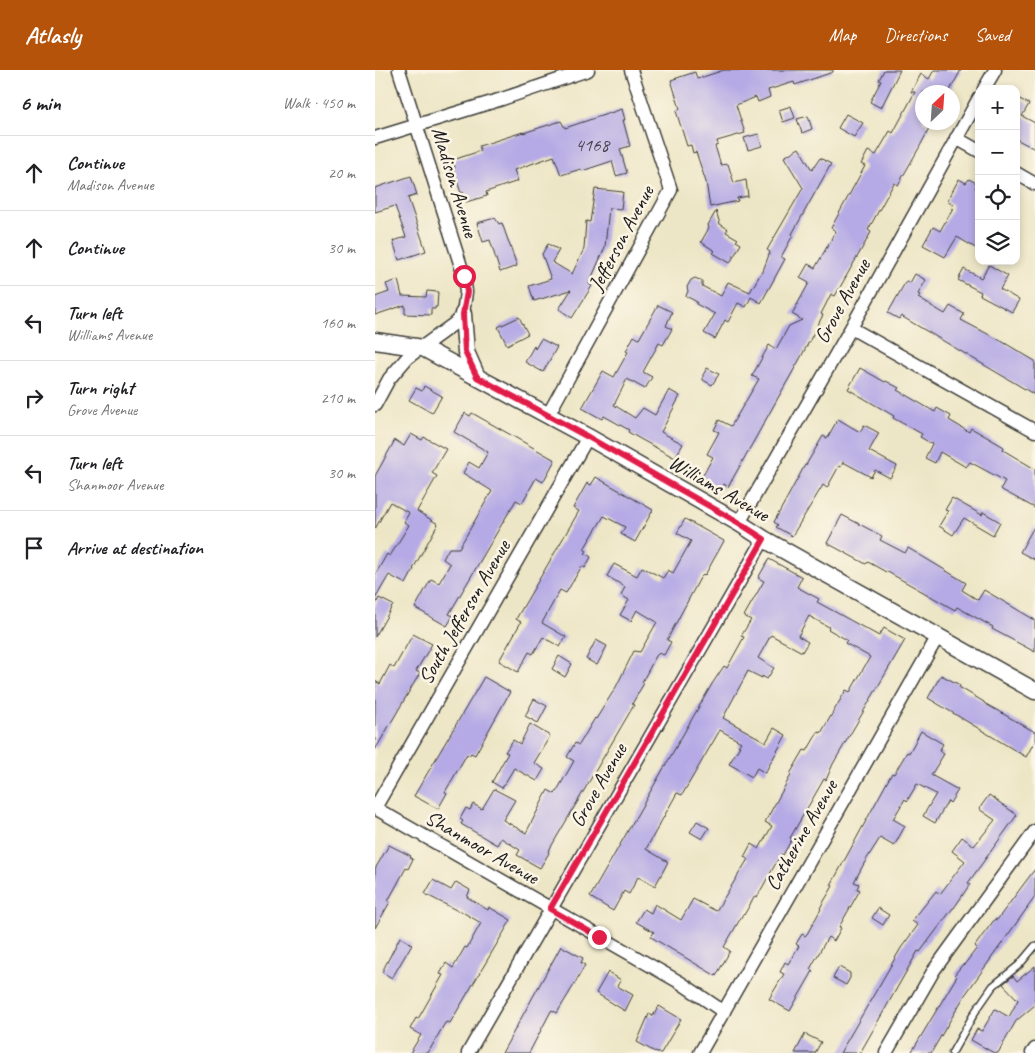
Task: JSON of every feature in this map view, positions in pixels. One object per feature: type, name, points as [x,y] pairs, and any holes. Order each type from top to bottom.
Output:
[{"type":"street","name":"Madison Avenue","points":[[399,70],[464,276],[467,292],[463,314]]},
{"type":"street","points":[[375,138],[588,70]]},
{"type":"street","name":"Jefferson Avenue","points":[[548,415],[671,190],[631,70]]},
{"type":"street","points":[[986,85],[995,70]]},
{"type":"street","name":"Grove Avenue","points":[[739,523],[851,328],[975,105]]},
{"type":"street","points":[[956,138],[975,149]]},
{"type":"street","points":[[1019,175],[1035,184]]},
{"type":"street","points":[[375,405],[389,379],[404,362],[455,323],[463,314]]},
{"type":"street","points":[[463,314],[465,352],[477,377]]},
{"type":"street","points":[[851,328],[1035,431]]},
{"type":"street","name":"Williams Avenue","points":[[375,341],[423,348],[588,437],[764,539],[1035,690]]},
{"type":"street","name":"South Jefferson Avenue","points":[[375,808],[588,437]]},
{"type":"street","name":"Grove Avenue","points":[[468,1053],[764,539]]},
{"type":"street","name":"Catherine Avenue","points":[[700,1053],[938,636]]},
{"type":"street","name":"Shanmoor Avenue","points":[[375,808],[681,983],[723,1012]]},
{"type":"street","points":[[886,1053],[934,970],[1035,831]]},
{"type":"street","points":[[1032,1053],[1035,1048]]},
{"type":"lane","points":[[952,1053],[975,1012],[993,986],[1019,965],[1035,946]]},
{"type":"building","points":[[724,70],[833,70],[833,72],[795,85],[794,82],[768,90],[770,97],[758,102],[756,97],[736,105],[745,133],[717,141],[718,145],[715,146],[721,165],[728,164],[734,183],[746,180],[748,196],[737,198],[738,201],[710,207],[706,182],[696,152],[693,153],[691,145],[687,146],[676,111],[680,109],[671,80],[695,72],[697,79]]},
{"type":"building","points":[[884,70],[900,70],[881,108],[870,102],[881,81],[879,80]]},
{"type":"building","points":[[934,70],[961,70],[953,85],[915,85],[915,92],[911,92],[921,74],[929,79]]},
{"type":"building","points":[[915,92],[915,130],[928,130],[898,185],[894,183],[868,230],[871,232],[835,296],[831,294],[821,314],[823,315],[801,357],[728,487],[724,484],[721,490],[701,479],[713,457],[707,454],[719,432],[714,430],[719,420],[731,426],[759,379],[752,376],[769,345],[776,349],[789,326],[802,320],[792,314],[809,283],[800,278],[808,264],[815,268],[836,231],[831,228],[865,166],[861,164],[868,151],[876,155],[890,131],[893,133]]},
{"type":"building","points":[[1020,99],[1029,104],[1022,116],[1035,123],[1035,149],[1020,141]]},
{"type":"building","points":[[791,106],[795,118],[783,122],[779,110]]},
{"type":"building","points":[[622,109],[630,146],[620,149],[627,173],[616,176],[612,161],[582,171],[581,169],[561,175],[554,156],[514,170],[518,181],[486,192],[487,196],[466,202],[453,169],[455,168],[453,160],[480,151],[479,146],[523,132],[561,121],[565,128]]},
{"type":"building","points":[[846,114],[863,123],[854,137],[838,128]]},
{"type":"building","points":[[808,116],[812,129],[802,133],[797,119]]},
{"type":"building","points":[[758,134],[762,146],[748,150],[744,138]]},
{"type":"building","points":[[799,148],[812,170],[820,158],[831,164],[792,234],[781,257],[785,259],[761,303],[751,297],[746,307],[738,303],[728,322],[725,320],[715,339],[704,333],[715,314],[696,304],[697,302],[686,296],[687,287],[691,280],[695,278],[702,281],[702,286],[721,296],[728,282],[750,292],[764,268],[770,252],[767,250],[803,188],[784,157]]},
{"type":"building","points":[[411,176],[417,195],[408,198],[426,251],[399,260],[393,241],[406,237],[395,206],[375,212],[375,188]]},
{"type":"building","points":[[959,179],[966,183],[969,179],[975,182],[975,248],[957,237],[945,257],[923,245],[933,227],[940,231],[953,208],[953,205],[947,201]]},
{"type":"building","points":[[595,189],[623,192],[621,209],[609,208],[605,247],[589,284],[592,286],[572,318],[559,309],[571,290],[534,301],[529,286],[551,279],[542,254],[548,244],[559,250],[552,262],[572,274],[584,249],[586,221],[590,222]]},
{"type":"building","points":[[716,211],[720,224],[728,229],[726,232],[738,239],[736,241],[741,244],[730,263],[713,253],[715,251],[701,242]]},
{"type":"building","points":[[495,218],[499,224],[502,223],[517,266],[500,272],[490,240],[483,242],[477,223]]},
{"type":"building","points":[[989,265],[1008,276],[1000,289],[1019,300],[1012,312],[980,295],[981,292],[958,280],[964,269],[981,278]]},
{"type":"building","points":[[915,274],[926,280],[918,294],[920,295],[918,298],[945,314],[950,306],[964,314],[961,320],[1035,361],[1035,395],[901,316],[899,319],[888,313],[906,281],[910,283]]},
{"type":"building","points":[[398,280],[402,296],[426,297],[427,291],[438,292],[437,307],[431,309],[431,315],[405,314],[405,305],[375,315],[375,297],[389,292],[386,284]]},
{"type":"building","points":[[658,305],[672,312],[666,326],[672,329],[663,345],[659,343],[643,372],[652,377],[645,389],[627,379],[614,405],[635,418],[643,408],[655,415],[669,390],[680,396],[661,432],[683,444],[675,458],[628,432],[629,430],[604,416],[602,419],[582,408],[603,371],[614,377],[628,352],[626,351],[634,336],[639,339]]},
{"type":"building","points":[[519,317],[528,334],[507,345],[498,327]]},
{"type":"building","points":[[541,339],[557,347],[543,372],[525,362],[534,346],[535,349]]},
{"type":"building","points":[[707,368],[719,374],[712,385],[703,380],[703,375]]},
{"type":"building","points":[[860,368],[899,388],[897,390],[935,412],[937,408],[951,416],[949,420],[969,432],[971,428],[1004,447],[1003,450],[1035,469],[1035,508],[1002,490],[1001,488],[1005,481],[970,462],[966,467],[940,452],[935,463],[925,458],[932,444],[920,437],[922,434],[848,389]]},
{"type":"building","points":[[424,386],[442,396],[432,413],[409,400],[416,388],[422,391]]},
{"type":"building","points":[[465,413],[470,416],[472,413],[555,460],[543,482],[536,478],[522,503],[516,500],[449,614],[453,616],[447,626],[415,608],[431,579],[439,583],[450,564],[443,559],[449,548],[459,548],[492,491],[463,473],[469,462],[479,468],[488,452],[454,432]]},
{"type":"building","points":[[838,419],[860,432],[864,425],[879,433],[869,451],[897,466],[890,478],[875,470],[871,477],[843,462],[827,488],[823,485],[792,536],[776,527],[778,525],[774,522],[823,436],[827,438]]},
{"type":"building","points":[[411,434],[422,440],[424,437],[446,449],[432,473],[437,476],[417,511],[438,524],[406,584],[389,575],[375,599],[375,575],[387,554],[390,556],[409,525],[404,522],[409,513],[390,502],[375,529],[375,476],[395,440],[404,446]]},
{"type":"building","points":[[596,477],[653,510],[635,542],[621,534],[625,527],[604,516],[584,549],[587,551],[585,553],[591,557],[585,568],[582,566],[566,593],[560,590],[542,623],[566,637],[560,647],[543,637],[533,654],[529,652],[518,672],[499,661],[521,622],[516,619],[579,511],[573,508],[587,483],[591,485]]},
{"type":"building","points":[[952,498],[982,515],[983,512],[1000,522],[993,535],[964,518],[953,535],[939,526],[948,511],[945,510]]},
{"type":"building","points":[[842,515],[882,536],[880,540],[905,553],[908,548],[966,583],[962,590],[978,600],[984,590],[1035,620],[1035,652],[992,629],[993,627],[957,607],[955,610],[886,571],[868,562],[866,564],[827,543]]},
{"type":"building","points":[[685,519],[724,541],[705,575],[700,578],[667,640],[671,642],[664,655],[659,653],[656,656],[632,704],[634,705],[540,868],[517,855],[520,850],[501,838],[497,845],[461,824],[463,821],[460,819],[466,808],[470,810],[473,804],[482,809],[494,789],[515,800],[503,820],[526,833],[548,790],[555,794],[574,761],[567,757],[575,743],[579,745],[616,687],[634,651],[640,652],[657,622],[637,610],[631,621],[620,615],[629,600],[621,595],[625,587],[607,576],[614,564],[637,576],[642,567],[663,578],[668,570],[673,573],[691,541],[677,533]]},
{"type":"building","points":[[1035,525],[1035,560],[1020,552]]},
{"type":"building","points":[[769,559],[802,577],[797,587],[819,599],[817,602],[879,636],[884,628],[905,640],[833,764],[826,780],[824,779],[790,838],[792,839],[783,855],[781,854],[757,897],[755,896],[743,914],[724,947],[730,951],[716,976],[651,937],[654,932],[636,922],[644,909],[651,913],[655,904],[681,920],[693,899],[716,911],[748,859],[744,857],[751,844],[759,849],[772,826],[765,822],[790,774],[804,750],[807,751],[818,732],[821,733],[846,690],[850,692],[870,657],[845,643],[847,640],[828,629],[829,627],[809,616],[798,636],[808,642],[802,652],[771,635],[758,658],[774,668],[767,679],[748,671],[723,718],[766,742],[774,728],[786,735],[765,773],[757,768],[752,777],[729,764],[741,742],[720,730],[682,795],[677,793],[646,849],[668,862],[655,886],[638,877],[629,894],[624,891],[613,911],[590,897],[712,684],[724,666],[727,668],[744,637],[741,636],[751,620],[744,616],[764,581],[758,578]]},
{"type":"building","points":[[379,598],[393,605],[375,637],[375,606]]},
{"type":"building","points":[[413,634],[432,644],[416,671],[420,673],[375,750],[375,681],[380,684],[390,665],[394,668]]},
{"type":"building","points":[[596,640],[607,646],[597,665],[586,659]]},
{"type":"building","points":[[559,656],[572,664],[565,677],[552,669]]},
{"type":"building","points":[[941,675],[960,685],[959,687],[984,703],[1035,732],[1035,741],[1026,757],[928,698]]},
{"type":"building","points":[[484,677],[510,692],[475,755],[471,753],[469,756],[467,754],[445,792],[447,793],[438,809],[414,796]]},
{"type":"building","points":[[534,699],[547,706],[538,723],[525,716]]},
{"type":"building","points":[[530,724],[550,736],[534,763],[544,769],[537,781],[514,768],[502,788],[492,782],[508,753],[505,752],[513,740],[520,744]]},
{"type":"building","points":[[921,731],[943,744],[939,751],[944,754],[931,775],[958,790],[950,803],[948,801],[935,823],[923,816],[936,794],[917,784],[907,801],[905,799],[893,819],[905,826],[894,846],[880,838],[866,860],[854,882],[859,884],[857,889],[860,890],[839,927],[841,928],[834,941],[828,937],[810,969],[813,971],[790,1011],[769,999],[784,974],[780,972],[785,962],[788,964],[799,946],[796,944],[802,934],[805,936],[807,934],[833,886],[831,885],[892,773],[894,774],[907,752],[909,753]]},
{"type":"building","points":[[989,795],[1017,815],[968,883],[970,884],[954,908],[920,952],[918,951],[860,1053],[840,1053],[901,948],[918,925],[912,921],[936,891],[940,894],[965,861],[952,851],[962,837],[974,846],[995,820],[979,809]]},
{"type":"building","points":[[697,821],[709,828],[702,839],[690,832]]},
{"type":"building","points":[[389,845],[411,856],[413,859],[408,869],[406,868],[375,928],[375,869]]},
{"type":"building","points":[[1035,869],[1035,897],[965,995],[931,1053],[911,1053],[957,976],[955,974],[977,948],[975,946],[982,936],[995,919],[997,920]]},
{"type":"building","points":[[433,880],[451,890],[456,882],[470,890],[467,897],[488,910],[489,907],[511,920],[450,1023],[445,1023],[428,1053],[410,1053],[421,1035],[410,1029],[416,1018],[418,1019],[443,975],[440,974],[446,963],[453,968],[481,923],[425,894]]},
{"type":"building","points":[[878,908],[889,915],[883,925],[872,918]]},
{"type":"building","points":[[400,937],[412,944],[392,978],[382,972]]},
{"type":"building","points":[[561,946],[583,958],[581,963],[585,965],[574,985],[557,1013],[551,1011],[529,1053],[502,1053]]},
{"type":"building","points":[[1035,966],[1035,1005],[1016,1021],[998,1053],[994,1053],[971,1040],[977,1029],[982,1031],[995,1009],[1009,1017],[1018,1000],[1003,984],[1013,976],[1017,981]]},
{"type":"building","points":[[839,967],[850,973],[850,978],[846,985],[833,978]]},
{"type":"building","points":[[608,972],[621,980],[617,986],[633,995],[625,1011],[596,993]]},
{"type":"building","points":[[659,1006],[681,1019],[661,1053],[657,1053],[637,1042],[649,1014],[653,1016]]},
{"type":"building","points":[[805,1034],[821,1042],[815,1053],[795,1053]]},
{"type":"route","points":[[464,276],[467,292],[463,314],[465,352],[477,377],[588,437],[764,539],[550,909],[599,937]]}]
